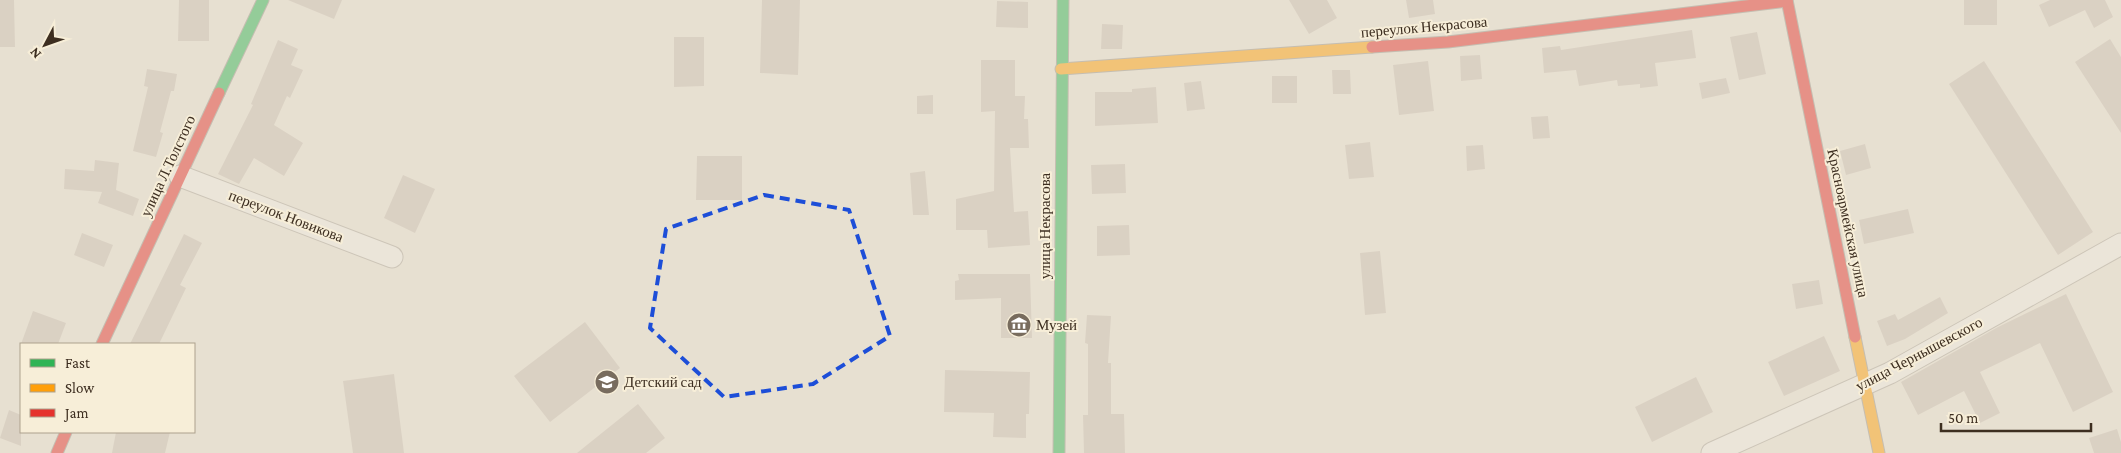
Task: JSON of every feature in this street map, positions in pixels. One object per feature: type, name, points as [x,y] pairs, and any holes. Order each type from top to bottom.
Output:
[{"type":"street","name":"улица Л.Толстого","points":[[102,343],[263,0]]},
{"type":"street","name":"улица Некрасова","points":[[1059,453],[1063,0]]},
{"type":"street","name":"переулок Некрасова","points":[[1061,69],[1448,42],[1787,0]]},
{"type":"street","name":"Красноармейская улица","points":[[1787,0],[1879,453]]},
{"type":"street","name":"переулок Новикова","points":[[180,176],[392,257]]},
{"type":"street","name":"улица Чернышевского","points":[[1712,453],[1890,373],[2121,244]]},
{"type":"street","points":[[57,453],[66,433]]},
{"type":"highlighted area","points":[[764,195],[849,210],[890,336],[813,384],[724,397],[650,328],[666,229]]},
{"type":"building","points":[[0,0],[14,0],[15,47],[0,47]]},
{"type":"building","points":[[179,0],[209,0],[209,41],[178,41]]},
{"type":"building","points":[[288,0],[342,0],[334,19]]},
{"type":"building","points":[[762,0],[800,0],[798,75],[760,73]]},
{"type":"building","points":[[1289,0],[1327,0],[1337,18],[1309,34]]},
{"type":"building","points":[[1406,0],[1433,0],[1435,14],[1409,18]]},
{"type":"building","points":[[1964,0],[1997,0],[1997,25],[1964,25]]},
{"type":"building","points":[[2050,0],[2105,0],[2113,17],[2094,28],[2085,10],[2049,27],[2039,5]]},
{"type":"building","points":[[997,1],[1028,2],[1028,28],[996,27]]},
{"type":"building","points":[[1102,24],[1123,25],[1122,49],[1101,49]]},
{"type":"building","points":[[1692,30],[1696,58],[1655,63],[1658,86],[1640,88],[1640,84],[1618,86],[1617,80],[1579,86],[1576,70],[1544,73],[1542,48],[1560,46],[1561,50]]},
{"type":"building","points":[[1757,32],[1766,74],[1739,80],[1730,37]]},
{"type":"building","points":[[674,37],[704,37],[704,86],[674,87]]},
{"type":"building","points":[[2110,39],[2121,57],[2121,133],[2075,62]]},
{"type":"building","points":[[278,40],[298,49],[291,65],[303,70],[290,98],[287,96],[274,125],[303,143],[284,176],[254,158],[239,184],[218,174],[253,105],[251,104]]},
{"type":"building","points":[[1480,55],[1482,79],[1461,81],[1460,56]]},
{"type":"building","points":[[981,60],[1015,60],[1015,96],[1025,96],[1024,119],[1028,119],[1029,148],[1010,148],[1014,212],[1028,211],[1030,245],[988,248],[987,230],[956,230],[956,199],[994,191],[995,111],[981,112]]},
{"type":"building","points":[[1428,61],[1434,111],[1399,115],[1393,65]]},
{"type":"building","points":[[1984,61],[2093,232],[2058,255],[1949,84]]},
{"type":"building","points":[[147,69],[177,74],[174,91],[171,91],[160,132],[163,133],[156,157],[133,151],[148,87],[144,86]]},
{"type":"building","points":[[1332,70],[1350,70],[1351,94],[1333,94]]},
{"type":"building","points":[[1272,76],[1297,76],[1297,103],[1272,103]]},
{"type":"building","points":[[1726,78],[1730,93],[1702,99],[1699,83]]},
{"type":"building","points":[[1201,81],[1205,109],[1187,111],[1184,83]]},
{"type":"building","points":[[1156,87],[1158,123],[1095,126],[1095,92],[1132,92],[1132,89]]},
{"type":"building","points":[[933,95],[933,114],[917,114],[917,96]]},
{"type":"building","points":[[1548,116],[1550,138],[1533,139],[1531,117]]},
{"type":"building","points":[[1370,142],[1374,177],[1349,179],[1345,145]]},
{"type":"building","points":[[1865,144],[1871,168],[1846,175],[1840,151]]},
{"type":"building","points":[[1483,145],[1485,169],[1467,171],[1466,146]]},
{"type":"building","points":[[697,156],[742,156],[742,200],[696,200]]},
{"type":"building","points":[[95,160],[119,163],[116,190],[139,199],[133,216],[98,203],[102,192],[64,189],[65,169],[94,171]]},
{"type":"building","points":[[1125,164],[1126,193],[1092,194],[1091,165]]},
{"type":"building","points":[[925,171],[929,215],[913,215],[910,173]]},
{"type":"building","points":[[403,175],[435,189],[415,233],[384,218]]},
{"type":"building","points":[[1908,209],[1914,233],[1864,244],[1859,220]]},
{"type":"building","points":[[1129,225],[1130,255],[1097,256],[1097,226]]},
{"type":"building","points":[[82,233],[113,245],[104,267],[74,255]]},
{"type":"building","points":[[184,234],[202,243],[180,285],[186,288],[159,343],[130,343]]},
{"type":"building","points":[[1380,251],[1386,313],[1365,315],[1360,253]]},
{"type":"building","points":[[958,274],[1030,274],[1032,338],[1001,338],[1001,298],[955,300],[955,281],[959,280]]},
{"type":"building","points":[[1819,280],[1823,304],[1796,309],[1792,284]]},
{"type":"building","points":[[2066,294],[2113,392],[2073,412],[2040,343],[1980,372],[2000,413],[1980,423],[1964,391],[1918,415],[1901,382],[1998,327]]},
{"type":"building","points":[[1940,297],[1948,313],[1905,339],[1887,346],[1877,321],[1895,314],[1898,320]]},
{"type":"building","points":[[33,311],[66,323],[58,343],[21,343]]},
{"type":"building","points":[[1087,315],[1111,316],[1108,363],[1111,363],[1111,414],[1124,414],[1125,453],[1084,453],[1083,415],[1088,415],[1088,344],[1085,343]]},
{"type":"building","points":[[585,322],[620,368],[550,422],[514,376]]},
{"type":"building","points":[[1824,336],[1840,371],[1784,396],[1768,362]]},
{"type":"building","points":[[945,370],[1030,372],[1029,414],[1026,414],[1026,438],[993,437],[994,413],[944,412]]},
{"type":"building","points":[[394,374],[404,453],[353,453],[343,381]]},
{"type":"building","points":[[1696,377],[1713,412],[1652,442],[1635,407]]},
{"type":"building","points":[[638,404],[665,438],[646,453],[577,453]]},
{"type":"building","points":[[9,410],[20,415],[21,446],[0,438]]},
{"type":"building","points":[[2117,429],[2121,442],[2121,453],[2094,453],[2089,438]]},
{"type":"building","points":[[116,433],[170,433],[165,453],[112,453]]},
{"type":"traffic: fast","points":[[219,93],[263,0]]},
{"type":"traffic: fast","points":[[1059,453],[1063,0]]},
{"type":"traffic: slow","points":[[1061,69],[1372,47]]},
{"type":"traffic: slow","points":[[1855,337],[1879,453]]},
{"type":"traffic: jam","points":[[1787,0],[1855,337]]},
{"type":"traffic: jam","points":[[1372,47],[1448,42],[1787,1]]},
{"type":"traffic: jam","points":[[102,343],[219,93]]},
{"type":"traffic: jam","points":[[57,453],[66,433]]},
{"type":"place","name":"Музей","points":[[1019,325]]},
{"type":"place","name":"Детский сад","points":[[607,382]]}]
